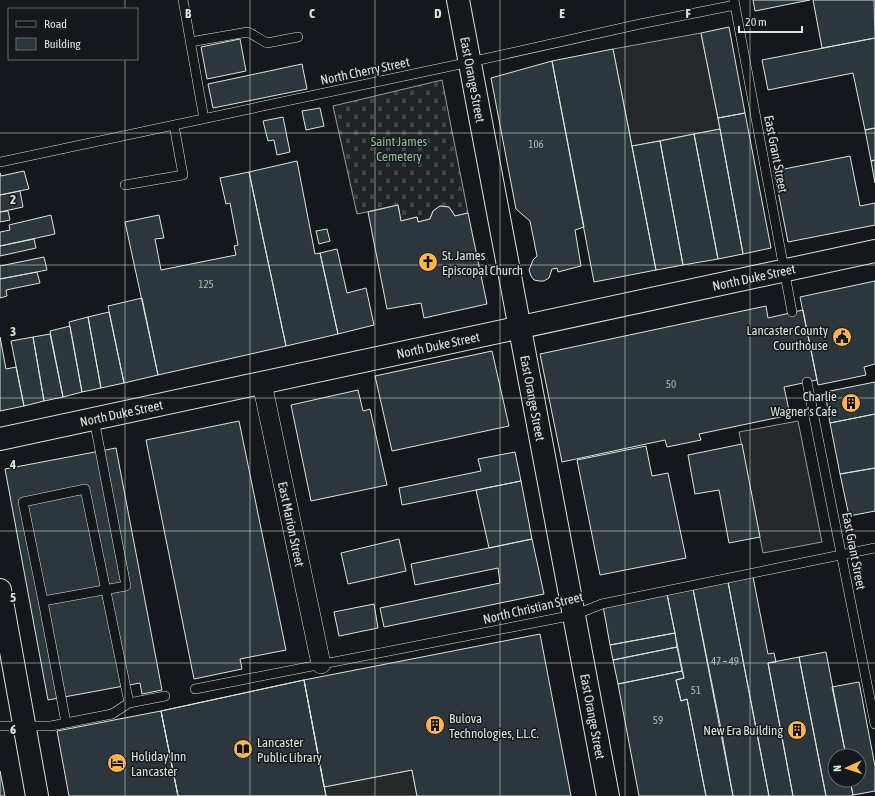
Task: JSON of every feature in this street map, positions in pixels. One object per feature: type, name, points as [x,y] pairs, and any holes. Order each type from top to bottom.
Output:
[{"type":"main road","name":"East Orange Street","points":[[458,0],[608,796]]},
{"type":"main road","name":"North Duke Street","points":[[0,439],[262,384],[520,328],[534,323],[875,251]]},
{"type":"main road","points":[[0,590],[38,796]]},
{"type":"street","name":"East Marion Street","points":[[262,384],[321,664]]},
{"type":"lane","points":[[183,0],[204,119]]},
{"type":"lane","name":"North Cherry Street","points":[[0,162],[470,62],[734,2]]},
{"type":"lane","name":"East Grant Street","points":[[734,2],[792,312]]},
{"type":"lane","points":[[190,42],[248,32],[267,43],[298,37]]},
{"type":"lane","points":[[124,185],[183,175],[174,125]]},
{"type":"lane","name":"East Grant Street","points":[[807,382],[875,724]]},
{"type":"lane","points":[[43,601],[126,586],[94,419]]},
{"type":"lane","points":[[66,723],[23,502],[85,489],[129,703]]},
{"type":"lane","name":"North Christian Street","points":[[195,689],[574,615],[602,604],[875,548]]},
{"type":"lane","points":[[0,726],[52,726],[112,714],[129,703],[164,696]]},
{"type":"green space","name":"Saint James Cemetery","points":[[442,80],[468,213],[455,216],[449,207],[440,206],[433,211],[430,219],[418,222],[417,217],[401,221],[398,205],[357,214],[333,106]]},
{"type":"shaded area","points":[[701,33],[720,129],[632,146],[613,49]]},
{"type":"shaded area","points":[[798,421],[822,542],[763,553],[739,432]]},
{"type":"shaded area","points":[[412,770],[417,796],[326,796],[324,787]]},
{"type":"building","points":[[753,0],[810,0],[755,11]]},
{"type":"building","points":[[813,0],[874,0],[875,38],[822,48]]},
{"type":"building","points":[[729,27],[745,113],[718,118],[701,33]]},
{"type":"building","points":[[875,38],[875,128],[865,130],[853,73],[768,90],[762,60]]},
{"type":"building","points":[[240,39],[246,71],[207,79],[201,47]]},
{"type":"building","points":[[613,49],[656,270],[594,282],[552,61]]},
{"type":"building","points":[[552,61],[584,227],[575,230],[581,266],[558,272],[557,268],[552,269],[549,278],[544,281],[539,281],[534,280],[529,270],[533,260],[537,256],[530,221],[516,209],[491,78]]},
{"type":"building","points":[[302,64],[307,89],[213,108],[208,84]]},
{"type":"building","points":[[320,108],[324,126],[306,130],[302,111]]},
{"type":"building","points":[[745,113],[771,248],[743,254],[718,118]]},
{"type":"building","points":[[283,117],[290,152],[277,155],[274,140],[268,141],[263,121]]},
{"type":"building","points":[[875,128],[875,160],[871,161],[865,130]]},
{"type":"building","points":[[720,129],[743,254],[718,259],[694,134]]},
{"type":"building","points":[[694,134],[718,259],[683,265],[660,141]]},
{"type":"building","points":[[660,141],[683,265],[656,270],[632,146]]},
{"type":"building","points":[[850,156],[860,206],[875,203],[875,225],[788,242],[774,171]]},
{"type":"building","points":[[875,160],[875,183],[871,161]]},
{"type":"building","points":[[297,161],[315,254],[320,253],[338,334],[286,346],[249,172]]},
{"type":"building","points":[[24,171],[29,189],[0,195],[0,173],[1,176]]},
{"type":"building","points":[[249,172],[286,346],[158,375],[125,222],[159,215],[164,238],[155,239],[161,270],[236,255],[234,246],[238,245],[230,203],[226,204],[220,178]]},
{"type":"building","points":[[20,191],[23,207],[0,212],[0,195]]},
{"type":"building","name":"St. James Episcopal Church","points":[[398,205],[401,221],[417,217],[418,222],[430,219],[433,211],[440,206],[449,207],[455,216],[468,213],[487,304],[424,318],[421,303],[387,309],[368,212]]},
{"type":"building","points":[[8,211],[10,220],[0,222],[0,212]]},
{"type":"building","points":[[51,215],[55,234],[0,246],[0,232],[10,230],[9,225]]},
{"type":"building","points":[[327,229],[330,241],[319,244],[316,231]]},
{"type":"building","points":[[34,239],[36,248],[0,256],[0,246]]},
{"type":"building","points":[[337,249],[347,293],[366,288],[374,325],[338,334],[320,253]]},
{"type":"building","points":[[44,257],[47,270],[0,279],[0,266]]},
{"type":"building","points":[[37,272],[40,283],[6,290],[7,296],[0,298],[0,279]]},
{"type":"building","name":"Lancaster County Courthouse","points":[[875,281],[875,364],[864,367],[866,375],[818,385],[800,297]]},
{"type":"building","points":[[142,298],[158,375],[124,383],[108,306]]},
{"type":"building","name":"Lancaster County Courthouse","points":[[766,306],[768,318],[803,310],[817,380],[784,387],[790,415],[699,434],[701,440],[667,447],[665,440],[562,462],[540,354]]},
{"type":"building","points":[[109,312],[124,383],[101,388],[88,317]]},
{"type":"building","points":[[88,317],[101,388],[82,392],[69,322]]},
{"type":"building","points":[[70,326],[82,392],[63,397],[50,331]]},
{"type":"building","points":[[50,334],[63,397],[44,401],[33,337]]},
{"type":"building","points":[[0,337],[6,369],[16,367],[24,406],[0,411]]},
{"type":"building","points":[[33,337],[44,401],[24,406],[11,341]]},
{"type":"building","points":[[492,351],[509,426],[392,451],[375,376]]},
{"type":"building","name":"Charlie Wagner's Cafe","points":[[875,382],[875,414],[830,423],[825,392]]},
{"type":"building","points":[[358,390],[363,411],[370,409],[387,485],[311,501],[291,405]]},
{"type":"building","points":[[875,414],[875,468],[840,474],[830,423]]},
{"type":"building","points":[[239,421],[286,650],[240,659],[242,669],[194,679],[146,440]]},
{"type":"building","points":[[742,444],[760,537],[729,543],[719,490],[695,494],[688,455]]},
{"type":"building","points":[[646,446],[652,476],[668,473],[686,558],[600,575],[577,460]]},
{"type":"building","points":[[116,448],[162,690],[142,694],[140,683],[48,700],[5,469]]},
{"type":"building","points":[[515,452],[521,481],[402,505],[399,488],[481,471],[478,459]]},
{"type":"building","points":[[875,468],[875,511],[849,516],[840,474]]},
{"type":"building","points":[[521,481],[532,539],[489,548],[476,490]]},
{"type":"building","points":[[399,539],[406,571],[348,584],[341,553]]},
{"type":"building","points":[[532,539],[544,594],[384,627],[380,608],[500,583],[498,568],[415,585],[411,564]]},
{"type":"building","points":[[753,577],[768,654],[774,653],[776,662],[768,663],[793,796],[769,796],[728,582]]},
{"type":"building","points":[[728,582],[769,796],[733,796],[693,589]]},
{"type":"building","points":[[693,589],[733,796],[706,796],[687,699],[681,701],[676,680],[684,678],[667,594]]},
{"type":"building","points":[[667,594],[675,633],[610,645],[603,606]]},
{"type":"building","points":[[374,604],[378,628],[339,636],[334,612]]},
{"type":"building","points":[[675,633],[677,647],[613,660],[610,645]]},
{"type":"building","name":"Bulova Technologies, L.L.C.","points":[[540,634],[571,796],[417,796],[412,770],[324,787],[304,680]]},
{"type":"building","points":[[677,647],[682,671],[618,684],[613,660]]},
{"type":"building","points":[[826,652],[844,748],[827,748],[827,788],[852,788],[853,795],[826,796],[799,657]]},
{"type":"building","name":"New Era Building","points":[[799,657],[826,796],[793,796],[768,663]]},
{"type":"building","points":[[682,671],[684,678],[676,680],[681,701],[687,699],[706,796],[639,796],[618,684]]},
{"type":"building","name":"Lancaster Public Library","points":[[304,680],[326,796],[178,796],[161,711]]},
{"type":"building","name":"Lancaster Public Library","points":[[304,680],[326,796],[178,796],[161,711]]},
{"type":"building","points":[[859,682],[875,766],[875,791],[853,795],[852,788],[867,788],[867,748],[844,748],[832,687]]},
{"type":"building","name":"Holiday Inn Lancaster","points":[[161,711],[178,796],[69,796],[57,731]]},
{"type":"building","points":[[0,771],[5,796],[0,796]]},
{"type":"place","name":"St. James Episcopal Church","points":[[428,262]]},
{"type":"place","name":"Lancaster County Courthouse","points":[[842,337]]},
{"type":"place","name":"Charlie Wagner's Cafe","points":[[851,403]]},
{"type":"place","name":"Bulova Technologies, L.L.C.","points":[[435,725]]},
{"type":"place","name":"New Era Building","points":[[797,730]]},
{"type":"place","name":"Lancaster Public Library","points":[[243,749]]},
{"type":"place","name":"Holiday Inn Lancaster","points":[[117,763]]}]
